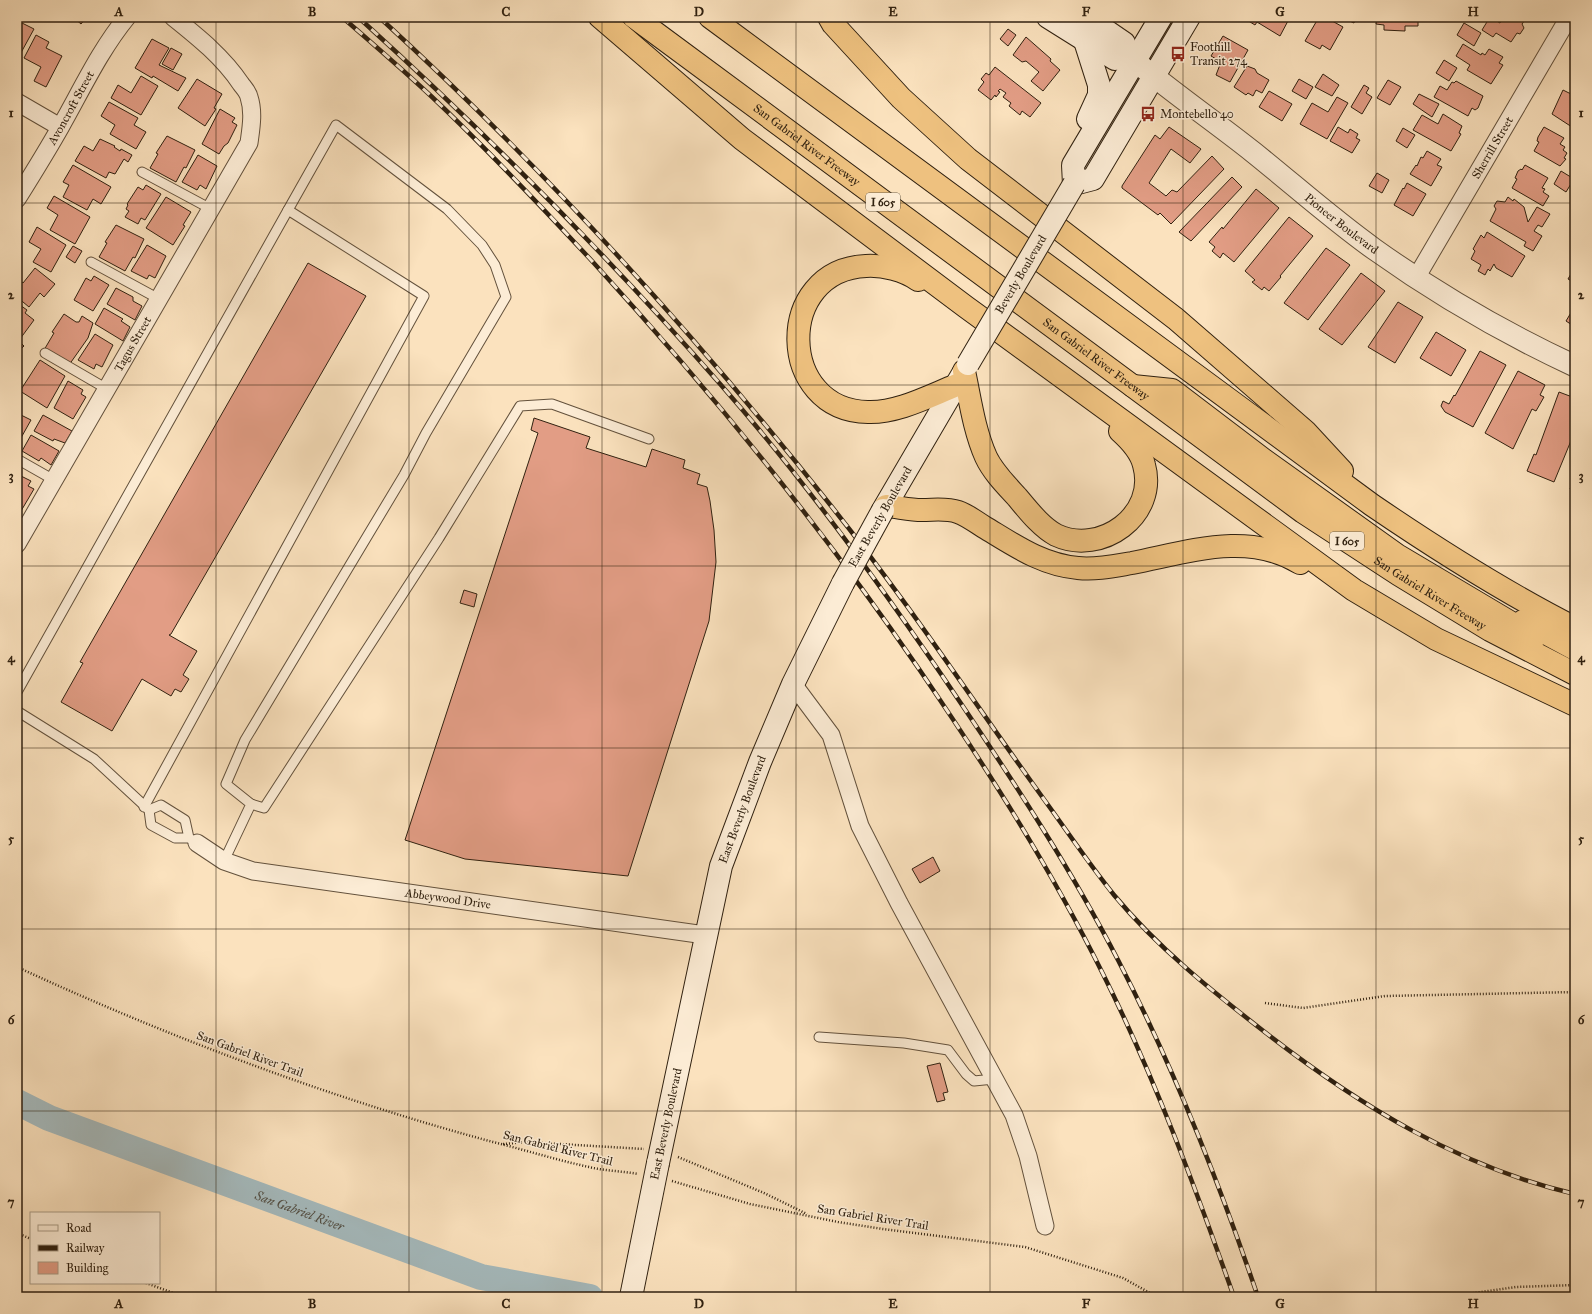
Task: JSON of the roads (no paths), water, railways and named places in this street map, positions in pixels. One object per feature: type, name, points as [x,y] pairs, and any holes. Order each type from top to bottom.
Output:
[{"type":"highway","points":[[600,17],[742,139],[1065,380],[1354,590],[1436,639],[1575,705]]},
{"type":"highway","name":"San Gabriel River Freeway","points":[[634,17],[1316,520],[1398,574],[1490,630],[1575,674]]},
{"type":"highway","points":[[710,17],[1372,505],[1431,546],[1521,600],[1575,628]]},
{"type":"highway","points":[[830,17],[833,24],[901,98],[963,154],[1176,319],[1305,431],[1372,505]]},
{"type":"highway","points":[[966,307],[941,296],[914,277],[896,270],[876,265],[856,266],[834,274],[814,290],[804,307],[799,326],[797,343],[801,363],[812,384],[829,400],[849,410],[867,412],[886,411],[904,406],[963,373],[980,441],[986,458],[1033,516],[1056,534],[1079,541],[1105,538],[1126,526],[1140,507],[1146,489],[1144,465],[1133,443],[1065,380]]},
{"type":"highway","points":[[1168,356],[1175,382],[1352,513],[1492,603],[1575,649]]},
{"type":"highway","points":[[1133,386],[1172,390],[1264,460],[1397,555],[1510,623],[1575,659]]},
{"type":"highway","points":[[884,508],[921,510],[943,509],[960,512],[1016,548],[1045,561],[1077,568],[1103,568],[1208,548],[1235,545],[1260,547],[1288,556],[1309,569],[1354,590]]},
{"type":"main road","points":[[1048,17],[1115,59],[1130,58]]},
{"type":"main road","name":"Pioneer Boulevard","points":[[1086,17],[1124,43],[1130,58]]},
{"type":"main road","points":[[1161,17],[1130,58],[1073,165],[1074,184],[1093,179],[1189,17]]},
{"type":"main road","points":[[1082,149],[1086,124],[1099,95],[1099,85],[1086,41]]},
{"type":"main road","name":"Beverly Boulevard","points":[[963,373],[1074,184]]},
{"type":"main road","name":"East Beverly Boulevard","points":[[630,1297],[705,935],[722,866],[760,762],[793,684],[843,583],[884,508],[963,373]]},
{"type":"street","name":"Avoncroft Street","points":[[17,199],[60,126],[94,63],[113,34],[127,17]]},
{"type":"street","name":"Tagus Street","points":[[17,544],[249,143],[252,124],[249,95],[233,71],[210,46],[173,17]]},
{"type":"street","name":"Sherrill Street","points":[[1416,278],[1569,17]]},
{"type":"street","name":"Pioneer Boulevard","points":[[1130,58],[1253,152],[1372,248],[1416,278],[1525,342],[1575,366]]},
{"type":"street","points":[[17,102],[60,126]]},
{"type":"street","points":[[793,684],[831,735],[860,826],[899,903],[1014,1115],[1028,1156],[1045,1226]]},
{"type":"street","name":"Abbeywood Drive","points":[[193,841],[224,861],[252,871],[705,935]]},
{"type":"lane","points":[[17,692],[336,125],[447,209],[482,245],[495,265],[506,297],[426,433],[404,475],[245,740],[226,784],[251,804],[264,808],[439,538],[520,406],[552,404],[649,438]]},
{"type":"lane","points":[[142,172],[211,209]]},
{"type":"lane","points":[[146,808],[424,296],[288,210]]},
{"type":"lane","points":[[91,262],[159,299]]},
{"type":"lane","points":[[45,352],[107,389]]},
{"type":"lane","points":[[17,459],[54,480]]},
{"type":"lane","points":[[17,711],[94,759],[146,808],[151,825],[175,838],[193,841]]},
{"type":"lane","points":[[224,861],[251,804]]},
{"type":"lane","points":[[146,808],[161,806],[185,820],[193,841]]},
{"type":"lane","points":[[819,1036],[904,1043],[948,1050],[966,1074],[974,1081],[994,1079]]},
{"type":"waterway","name":"San Gabriel River","points":[[17,1102],[49,1118],[481,1277],[590,1297]]},
{"type":"railway","points":[[342,17],[452,116],[553,219],[636,310],[763,459],[843,563],[919,669],[993,780],[1039,856],[1083,934],[1122,1013],[1157,1093],[1189,1174],[1234,1297]]},
{"type":"railway","points":[[358,17],[499,150],[590,242],[678,337],[785,461],[875,579],[904,620],[981,733],[1043,829],[1082,894],[1118,960],[1177,1084],[1228,1211],[1258,1297]]},
{"type":"railway","points":[[379,17],[500,132],[558,192],[671,315],[780,442],[887,578],[1017,762],[1114,895],[1167,951],[1206,985],[1266,1033],[1337,1085],[1374,1108],[1412,1130],[1491,1168],[1532,1182],[1575,1194]]},
{"type":"place","name":"Foothill Transit 274","points":[[1178,54]]},
{"type":"place","name":"Montebello 40","points":[[1148,114]]}]
